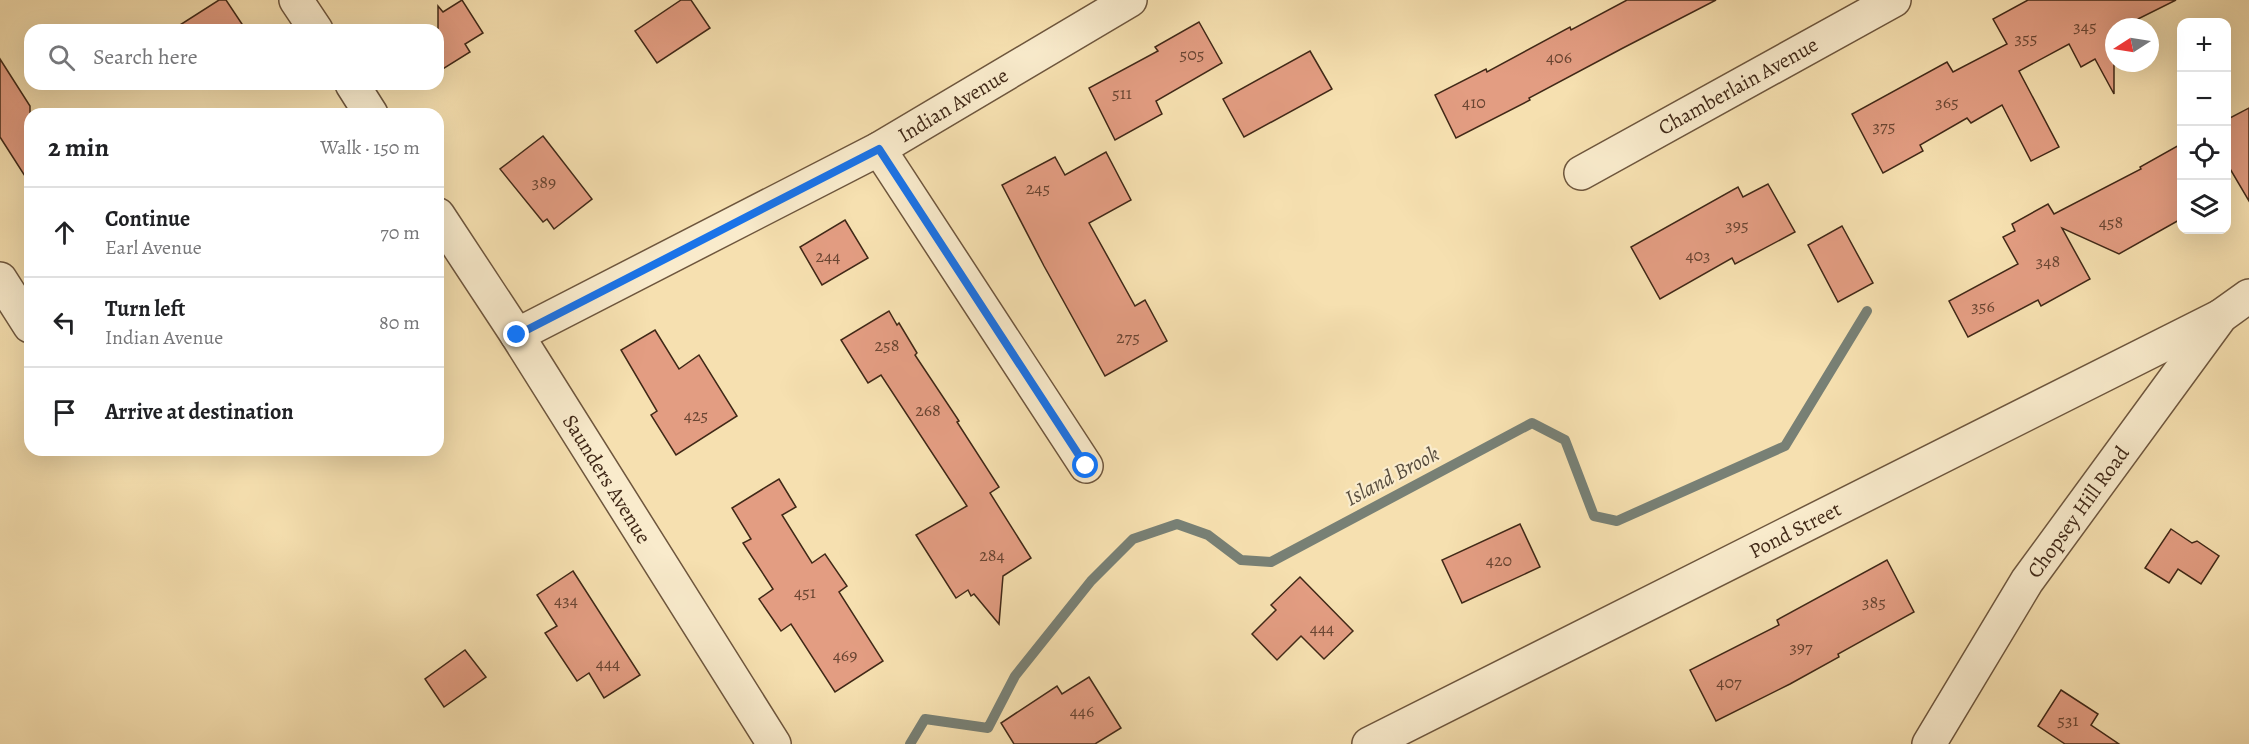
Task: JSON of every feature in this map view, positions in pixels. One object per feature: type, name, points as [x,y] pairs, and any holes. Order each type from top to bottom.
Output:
[{"type":"street","points":[[296,0],[312,24]]},
{"type":"street","name":"Indian Avenue","points":[[517,335],[879,149],[1130,0]]},
{"type":"street","name":"Chamberlain Avenue","points":[[1581,172],[1894,0]]},
{"type":"street","points":[[356,90],[367,108]]},
{"type":"street","points":[[879,149],[1086,466]]},
{"type":"street","name":"Saunders Avenue","points":[[444,224],[517,335],[774,744]]},
{"type":"street","points":[[0,279],[24,317]]},
{"type":"street","name":"Chopsey Hill Road","points":[[1929,744],[2027,581],[2221,316],[2249,296]]},
{"type":"street","name":"Pond Street","points":[[1369,744],[2221,316]]},
{"type":"building","points":[[219,0],[226,0],[242,24],[181,24]]},
{"type":"building","points":[[462,0],[483,33],[465,44],[470,52],[444,68],[444,24],[438,24],[438,6],[443,12]]},
{"type":"building","points":[[681,0],[691,0],[710,28],[657,63],[635,31]]},
{"type":"building","points":[[1627,0],[1716,0],[1456,138],[1435,95],[1486,69],[1487,72],[1570,27],[1571,30]]},
{"type":"building","points":[[2028,0],[2176,0],[2140,18],[2105,18],[2105,72],[2114,72],[2114,94],[2095,59],[2081,67],[2069,44],[2019,71],[2059,147],[2031,161],[2002,105],[1971,123],[1967,118],[1920,145],[1923,151],[1883,173],[1852,114],[1947,62],[1953,72],[2007,44],[1993,19]]},
{"type":"building","points":[[1199,22],[1222,63],[1156,101],[1162,114],[1115,140],[1089,88],[1158,51],[1155,47]]},
{"type":"building","points":[[1310,51],[1332,89],[1244,137],[1223,99]]},
{"type":"building","points":[[0,59],[30,106],[30,108],[24,108],[24,175],[0,137]]},
{"type":"building","points":[[2249,108],[2249,201],[2231,170],[2231,117]]},
{"type":"building","points":[[543,136],[592,199],[554,229],[547,219],[543,222],[500,169]]},
{"type":"building","points":[[2177,146],[2177,221],[2119,254],[2062,228],[2090,279],[2041,306],[2038,300],[1968,337],[1949,301],[2018,264],[2003,237],[2015,231],[2012,224],[2048,204],[2054,214],[2141,169],[2140,167]]},
{"type":"building","points":[[1106,152],[1131,200],[1089,223],[1135,306],[1145,300],[1167,341],[1105,376],[1002,185],[1055,157],[1065,175]]},
{"type":"building","points":[[1768,184],[1795,232],[1735,264],[1732,258],[1660,299],[1631,247],[1738,187],[1743,197]]},
{"type":"building","points":[[845,220],[868,258],[822,285],[800,247]]},
{"type":"building","points":[[1842,226],[1873,283],[1838,302],[1808,245]]},
{"type":"building","points":[[889,311],[897,325],[899,323],[917,353],[915,355],[999,487],[990,493],[1031,558],[1003,576],[999,624],[974,594],[971,596],[968,590],[956,598],[916,535],[967,506],[881,375],[868,383],[841,340]]},
{"type":"building","points":[[655,330],[679,369],[699,355],[737,416],[676,455],[651,415],[657,411],[621,350]]},
{"type":"building","points":[[779,479],[796,507],[782,515],[812,563],[825,554],[847,586],[839,592],[883,661],[835,692],[791,624],[781,631],[759,599],[773,589],[743,543],[751,539],[732,508]]},
{"type":"building","points":[[1520,524],[1540,567],[1462,603],[1442,560]]},
{"type":"building","points":[[2171,529],[2192,543],[2197,541],[2219,556],[2201,584],[2178,569],[2169,583],[2145,568]]},
{"type":"building","points":[[1887,560],[1914,612],[1838,654],[1839,657],[1790,684],[1716,721],[1690,670],[1779,625],[1777,620]]},
{"type":"building","points":[[573,571],[640,675],[604,698],[589,673],[577,681],[545,633],[557,626],[537,595]]},
{"type":"building","points":[[1300,577],[1353,631],[1324,659],[1301,636],[1277,660],[1252,634],[1276,610],[1271,605]]},
{"type":"building","points":[[465,650],[486,677],[444,707],[425,679]]},
{"type":"building","points":[[1089,677],[1121,728],[1095,744],[1014,744],[1001,723],[1057,686],[1062,694]]},
{"type":"building","points":[[2061,690],[2098,714],[2091,725],[2119,744],[2065,744],[2038,726]]},
{"type":"waterway","name":"Island Brook","points":[[910,744],[925,719],[988,728],[1015,676],[1091,581],[1133,539],[1177,524],[1208,535],[1241,560],[1271,562],[1532,423],[1565,440],[1594,516],[1617,521],[1785,446],[1867,311]]},
{"type":"route","points":[[517,335],[879,149],[1086,466]]}]
